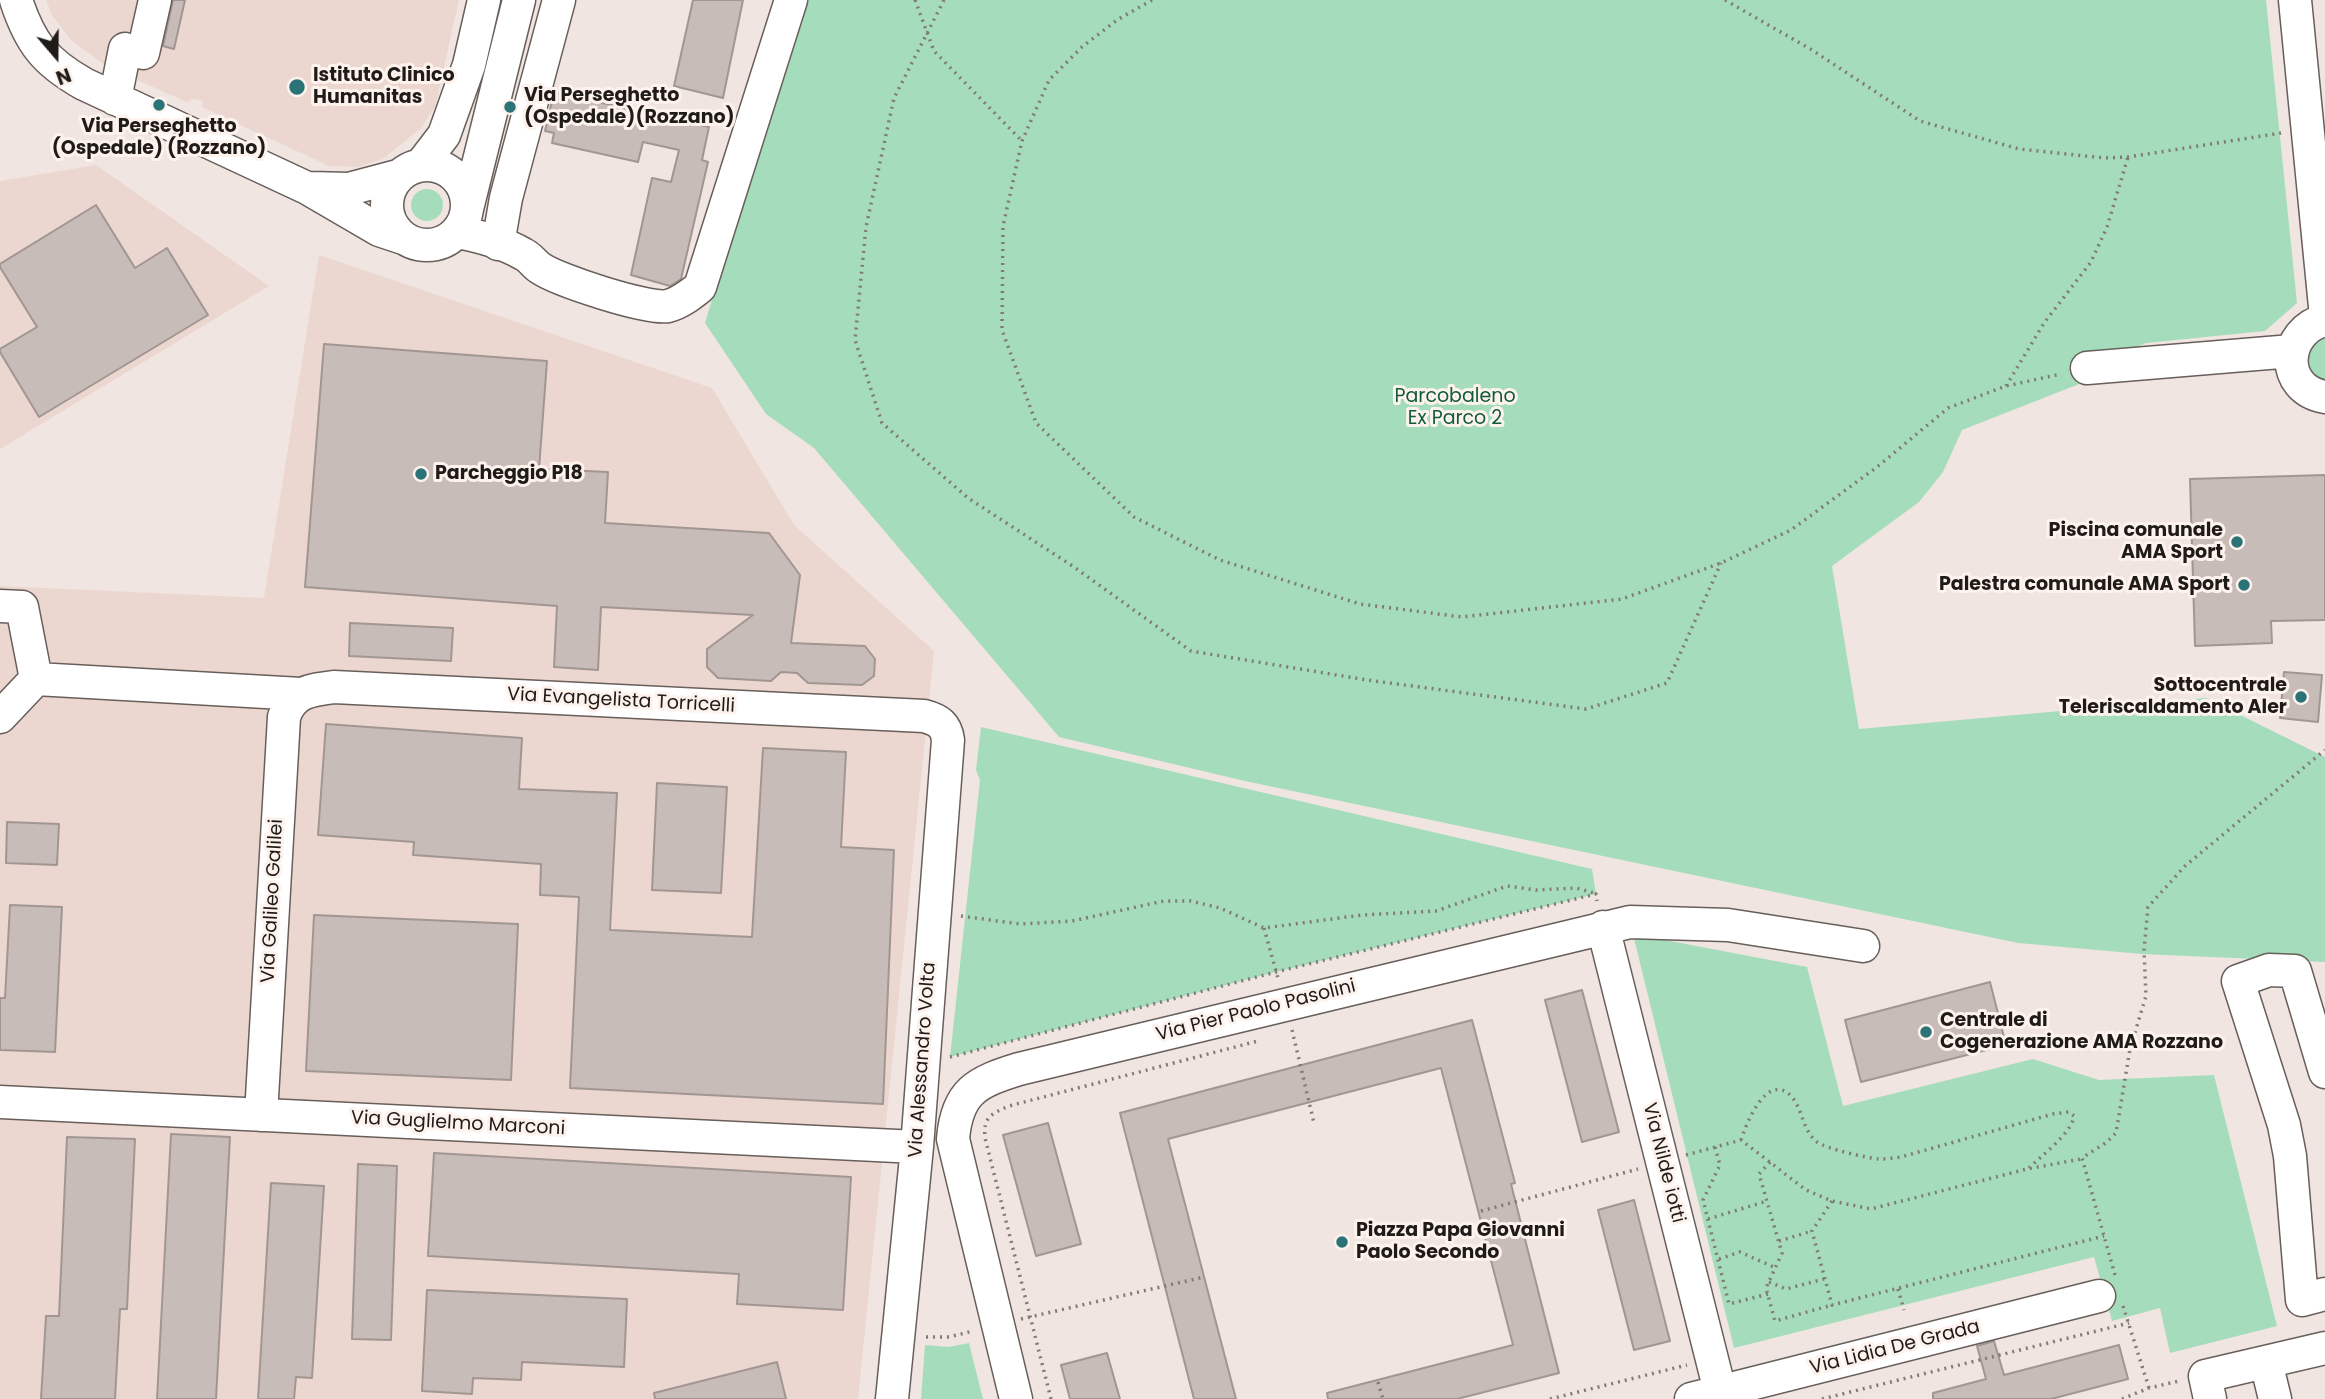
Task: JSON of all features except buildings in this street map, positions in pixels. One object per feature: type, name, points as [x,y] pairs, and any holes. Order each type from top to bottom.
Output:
[{"type":"street","points":[[16,0],[26,29],[58,69],[115,99],[307,188],[379,230],[416,244],[430,245],[444,241],[462,220],[519,0]]},
{"type":"street","points":[[115,99],[125,49],[143,53],[155,0]]},
{"type":"street","points":[[403,238],[393,228],[387,208],[390,188],[444,135],[469,65],[484,0]]},
{"type":"street","points":[[498,244],[506,198],[559,0]]},
{"type":"street","points":[[462,220],[498,244],[525,255],[540,269],[610,296],[646,305],[667,306],[686,298],[700,287],[791,0]]},
{"type":"street","points":[[2295,0],[2325,307]]},
{"type":"street","points":[[307,188],[349,189],[409,170],[435,165],[455,175],[463,187],[462,220]]},
{"type":"street","points":[[2325,320],[2304,330],[2292,351],[2291,363],[2301,384],[2310,392],[2325,397]]},
{"type":"street","points":[[2087,368],[2292,351]]},
{"type":"street","points":[[0,606],[22,607],[36,679],[0,718]]},
{"type":"street","name":"Via Evangelista Torricelli","points":[[36,679],[301,694],[334,687],[924,716],[941,723]]},
{"type":"street","name":"Via Galileo Galilei","points":[[261,1115],[284,717],[288,704],[301,694]]},
{"type":"street","name":"Via Alessandro Volta","points":[[892,1399],[917,1147],[948,740],[941,723]]},
{"type":"street","name":"Via Pier Paolo Pasolini","points":[[1016,1399],[953,1139],[954,1121],[960,1103],[970,1090],[986,1079],[1284,1003],[1616,925],[1728,925],[1863,946]]},
{"type":"street","name":"Via Nilde iotti","points":[[1616,925],[1662,1163],[1712,1359],[1711,1396]]},
{"type":"street","points":[[2325,1072],[2295,971],[2269,970],[2238,981],[2284,1125],[2290,1156],[2302,1300],[2325,1294]]},
{"type":"street","name":"Via Guglielmo Marconi","points":[[0,1102],[917,1147]]},
{"type":"street","name":"Via Lidia De Grada","points":[[1711,1396],[2112,1292]]},
{"type":"street","points":[[2207,1387],[2266,1362],[2325,1348]]},
{"type":"street","points":[[2266,1362],[2275,1399]]},
{"type":"path","points":[[915,0],[934,51],[1022,141]]},
{"type":"path","points":[[944,0],[894,98],[866,227],[855,340],[882,423],[968,498],[1074,567],[1191,651],[1367,680],[1586,709],[1667,683],[1721,564]]},
{"type":"path","points":[[1152,0],[1117,20],[1082,47],[1049,80],[1022,141],[1003,226],[1002,330],[1036,423],[1134,517],[1220,560],[1360,604],[1462,617],[1622,598],[1721,564],[1791,530],[1877,467],[1948,408],[2006,386],[2087,368]]},
{"type":"path","points":[[1726,0],[1812,50],[1920,121],[2019,149],[2105,158],[2128,157],[2309,129]]},
{"type":"path","points":[[2006,386],[2043,323],[2091,262],[2107,227],[2128,157]]},
{"type":"path","points":[[1741,1140],[1806,1190],[1832,1201],[1871,1209],[2082,1158],[2107,1142],[2116,1133],[2130,1049],[2146,996],[2144,950],[2148,907],[2185,866],[2325,750]]},
{"type":"path","points":[[956,915],[1020,924],[1072,921],[1164,901],[1191,901],[1220,908],[1264,928],[1362,915],[1436,911],[1507,886],[1536,890],[1576,888],[1595,894],[1616,925]]},
{"type":"path","points":[[950,1057],[1276,972],[1595,894]]},
{"type":"path","points":[[1264,928],[1314,1123]]},
{"type":"path","points":[[1051,1399],[985,1138],[984,1125],[988,1118],[1009,1106],[1265,1039]]},
{"type":"path","points":[[1741,1140],[1746,1123],[1760,1102],[1769,1091],[1776,1090],[1782,1090],[1792,1097],[1808,1133],[1819,1144],[1879,1159],[1901,1157],[2053,1114],[2069,1112],[2074,1116],[2073,1123],[2027,1170]]},
{"type":"path","points":[[1481,1211],[1741,1140]]},
{"type":"path","points":[[1715,1147],[1720,1165],[1703,1200],[1730,1304],[1768,1294]]},
{"type":"path","points":[[2082,1158],[2104,1236],[2112,1292],[2129,1323],[2149,1388]]},
{"type":"path","points":[[1770,1162],[1759,1174],[1782,1253],[1766,1288],[1775,1321],[2104,1236]]},
{"type":"path","points":[[1707,1219],[1767,1201]]},
{"type":"path","points":[[1779,1241],[1812,1231],[1832,1201]]},
{"type":"path","points":[[1812,1231],[1832,1305]]},
{"type":"path","points":[[1718,1259],[1740,1252],[1776,1268]]},
{"type":"path","points":[[898,1331],[922,1336],[949,1337],[1204,1277]]},
{"type":"path","points":[[1769,1282],[1786,1289],[1825,1279]]},
{"type":"path","points":[[1898,1288],[1904,1310]]},
{"type":"path","points":[[1822,1399],[2129,1323]]},
{"type":"path","points":[[1550,1399],[1712,1359]]},
{"type":"path","points":[[1378,1382],[1382,1399]]},
{"type":"path","points":[[2122,1399],[2149,1388],[2207,1387]]},
{"type":"shaded area","name":"Istituto Clinico Humanitas","points":[[46,0],[459,0],[435,107],[421,128],[383,159],[358,167],[329,166],[202,107],[203,101],[194,99],[187,102],[106,66],[71,40],[52,15]]},
{"type":"shaded area","points":[[96,165],[269,286],[0,449],[0,181]]},
{"type":"shaded area","points":[[319,255],[712,388],[794,525],[934,651],[858,1399],[0,1399],[0,586],[264,598]]},
{"type":"green space","name":"Parcobaleno Ex Parco 2","points":[[803,0],[2266,0],[2297,303],[2265,331],[2146,343],[2087,368],[2087,381],[1962,430],[1943,472],[1919,502],[1832,566],[1859,729],[2206,698],[2325,757],[2325,962],[2142,954],[2018,943],[1245,781],[1059,737],[814,448],[766,414],[705,323]]},
{"type":"green space","points":[[427,189],[438,194],[443,205],[438,216],[427,221],[416,216],[411,205],[416,194]]},
{"type":"green space","points":[[2325,338],[2325,382],[2312,374],[2308,357],[2315,344]]},
{"type":"green space","points":[[981,727],[1592,869],[1596,894],[1276,972],[950,1057],[980,780],[976,770]]},
{"type":"green space","points":[[1633,934],[1807,967],[1843,1106],[2033,1059],[2099,1080],[2214,1075],[2277,1326],[2170,1353],[2160,1308],[2112,1321],[2094,1257],[1734,1348]]},
{"type":"green space","points":[[969,1343],[983,1399],[921,1399],[925,1345],[949,1347]]},
{"type":"place","name":"Istituto Clinico Humanitas","points":[[297,87]]},
{"type":"place","name":"Via Perseghetto (Ospedale) (Rozzano)","points":[[159,105]]},
{"type":"place","name":"Via Perseghetto (Ospedale)(Rozzano)","points":[[510,107]]},
{"type":"place","name":"Parcheggio P18","points":[[421,474]]},
{"type":"place","name":"Piscina comunale AMA Sport","points":[[2237,542]]},
{"type":"place","name":"Palestra comunale AMA Sport","points":[[2244,585]]},
{"type":"place","name":"Sottocentrale Teleriscaldamento Aler","points":[[2301,697]]},
{"type":"place","name":"Centrale di Cogenerazione AMA Rozzano","points":[[1926,1032]]},
{"type":"place","name":"Piazza Papa Giovanni Paolo Secondo","points":[[1342,1242]]}]
